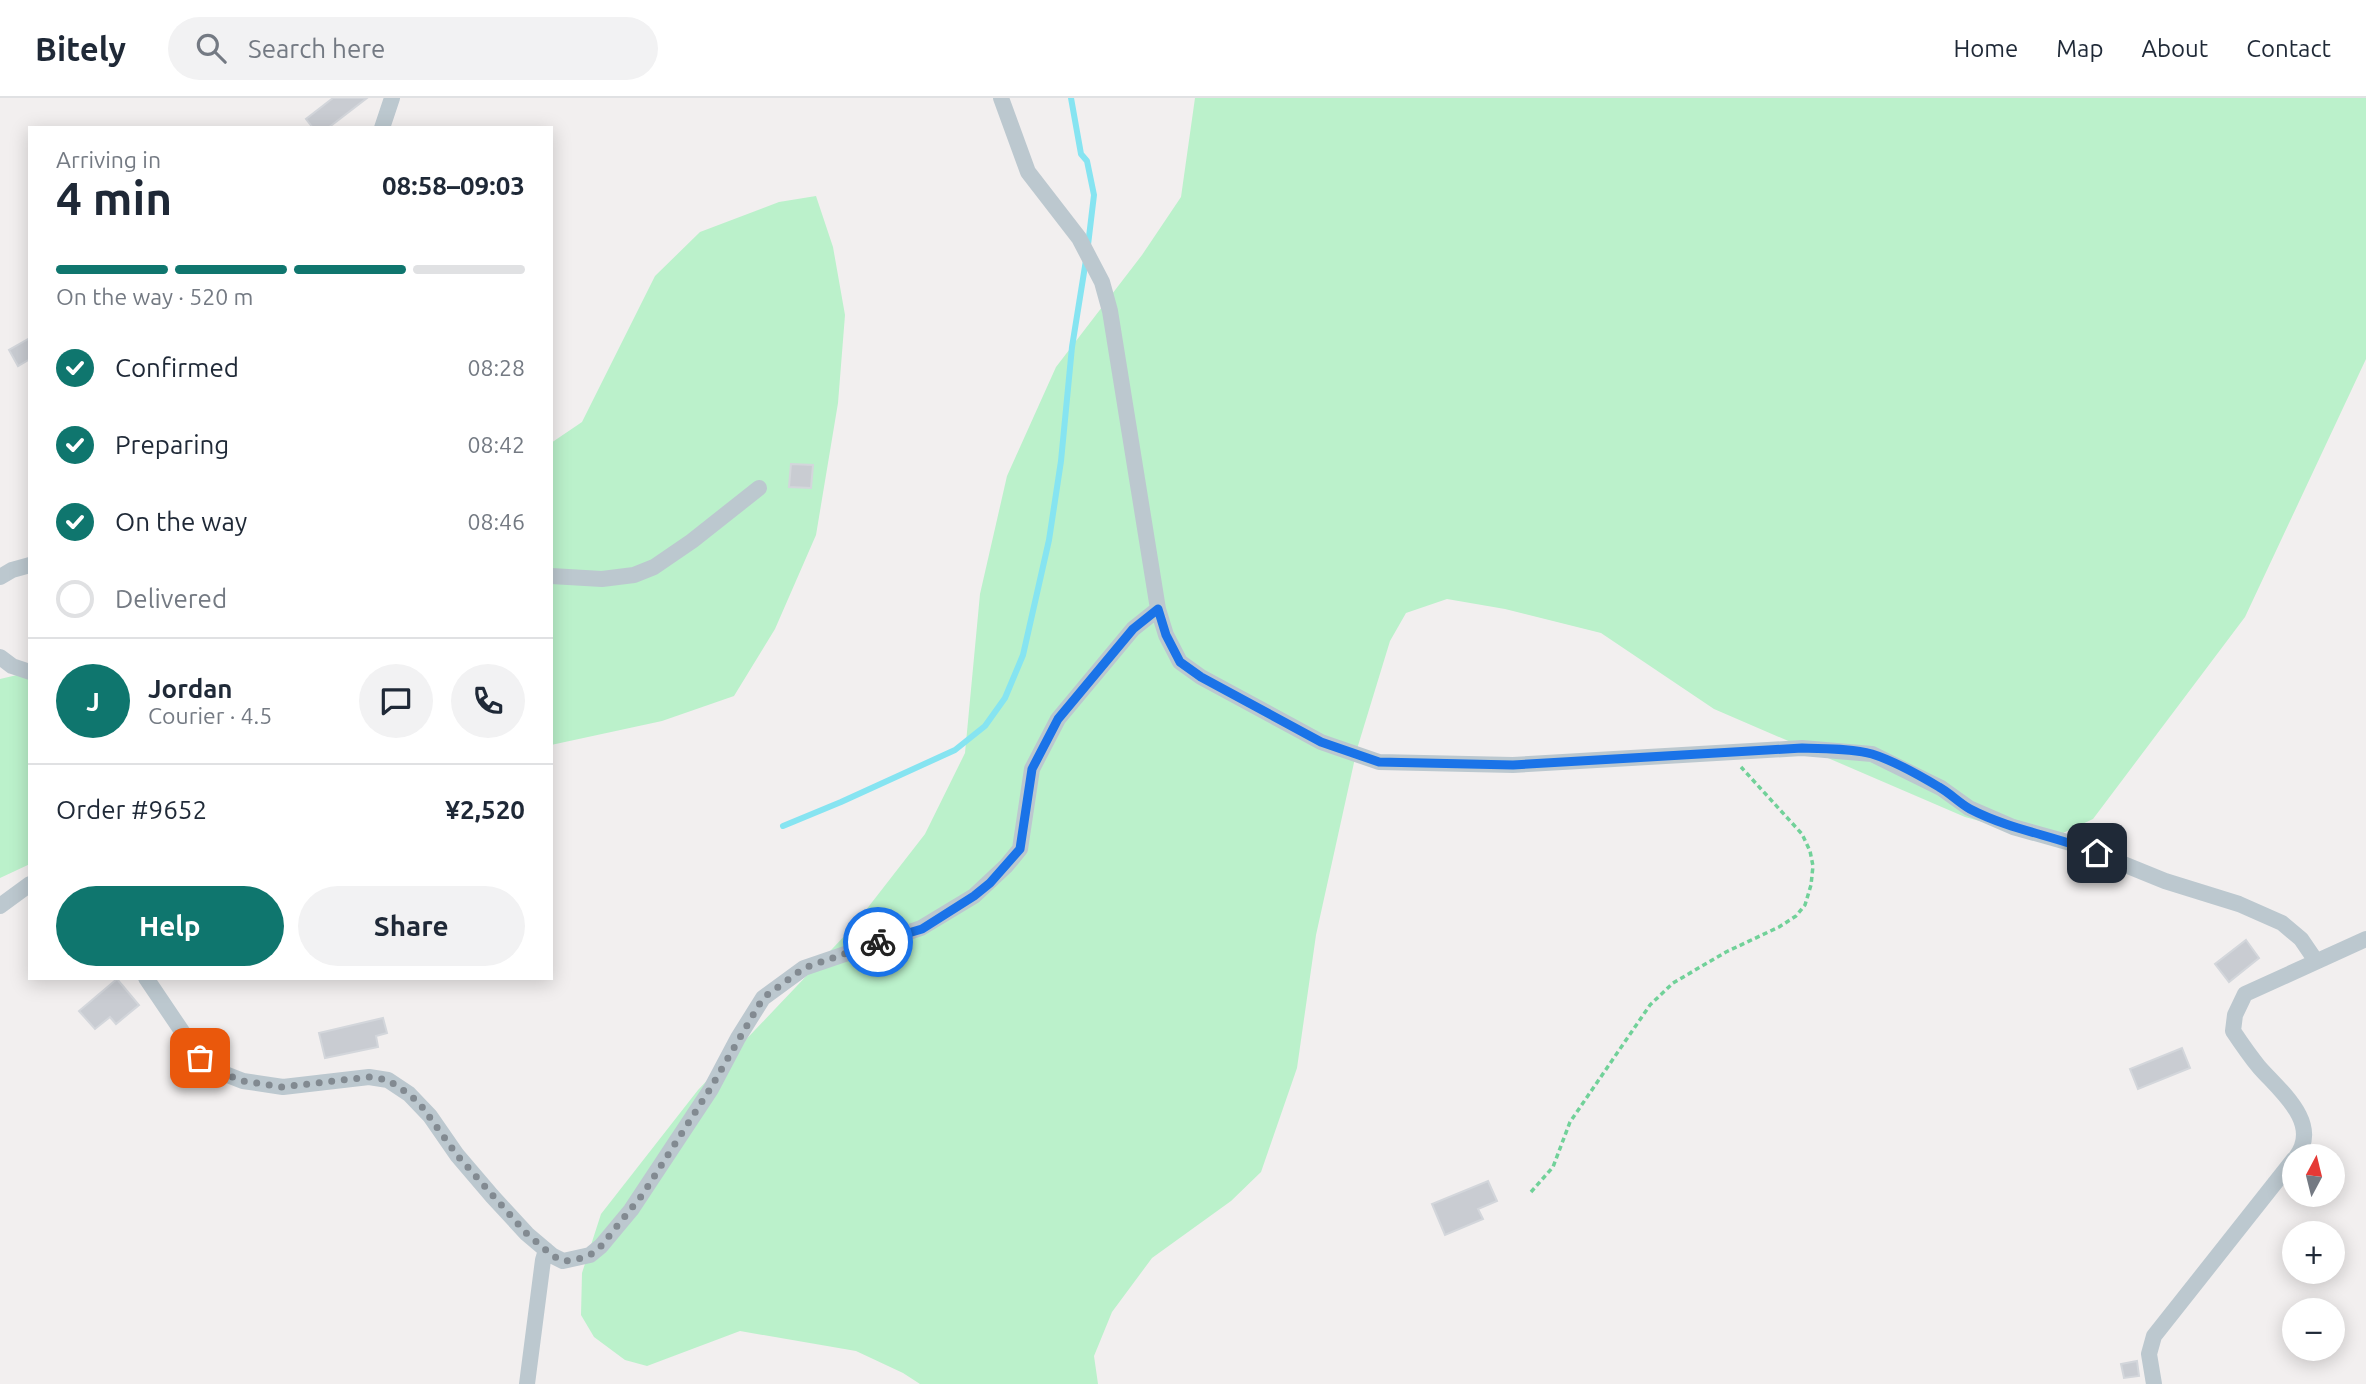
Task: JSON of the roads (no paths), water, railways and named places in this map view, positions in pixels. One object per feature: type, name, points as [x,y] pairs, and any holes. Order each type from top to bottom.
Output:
[{"type":"street","points":[[383,126],[392,98]]},
{"type":"street","points":[[1001,98],[1028,172],[1079,238],[1102,282],[1110,311],[1158,609],[1176,656],[1201,677],[1321,742],[1379,762],[1513,765],[1802,748],[1872,754],[1941,788],[1969,808],[2013,827],[2074,844],[2165,881],[2239,904],[2282,923],[2301,939],[2316,961]]},
{"type":"street","points":[[553,576],[602,579],[635,575],[654,567],[759,488]]},
{"type":"street","points":[[0,577],[28,566]]},
{"type":"street","points":[[147,980],[200,1058],[220,1072],[243,1081],[282,1087],[369,1077],[388,1080],[409,1094],[430,1116],[457,1155],[527,1234],[563,1261],[590,1255],[601,1246],[643,1194],[705,1098],[763,998],[804,968],[922,929],[990,883],[1020,849],[1032,769],[1058,719],[1133,629],[1158,609]]},
{"type":"street","points":[[0,657],[12,666],[28,671]]},
{"type":"street","points":[[0,906],[28,885]]},
{"type":"street","points":[[2302,1144],[2304,1134],[2296,1108],[2258,1066],[2233,1031],[2235,1015],[2245,994],[2366,939]]},
{"type":"street","points":[[2154,1384],[2149,1354],[2154,1336],[2282,1174]]},
{"type":"street","points":[[527,1384],[543,1260],[547,1250]]},
{"type":"waterway","points":[[1071,98],[1081,154],[1087,161],[1094,195],[1088,245]]},
{"type":"waterway","points":[[783,826],[955,750],[985,726],[1005,698],[1023,655],[1049,540],[1061,461],[1072,347],[1086,260]]}]
